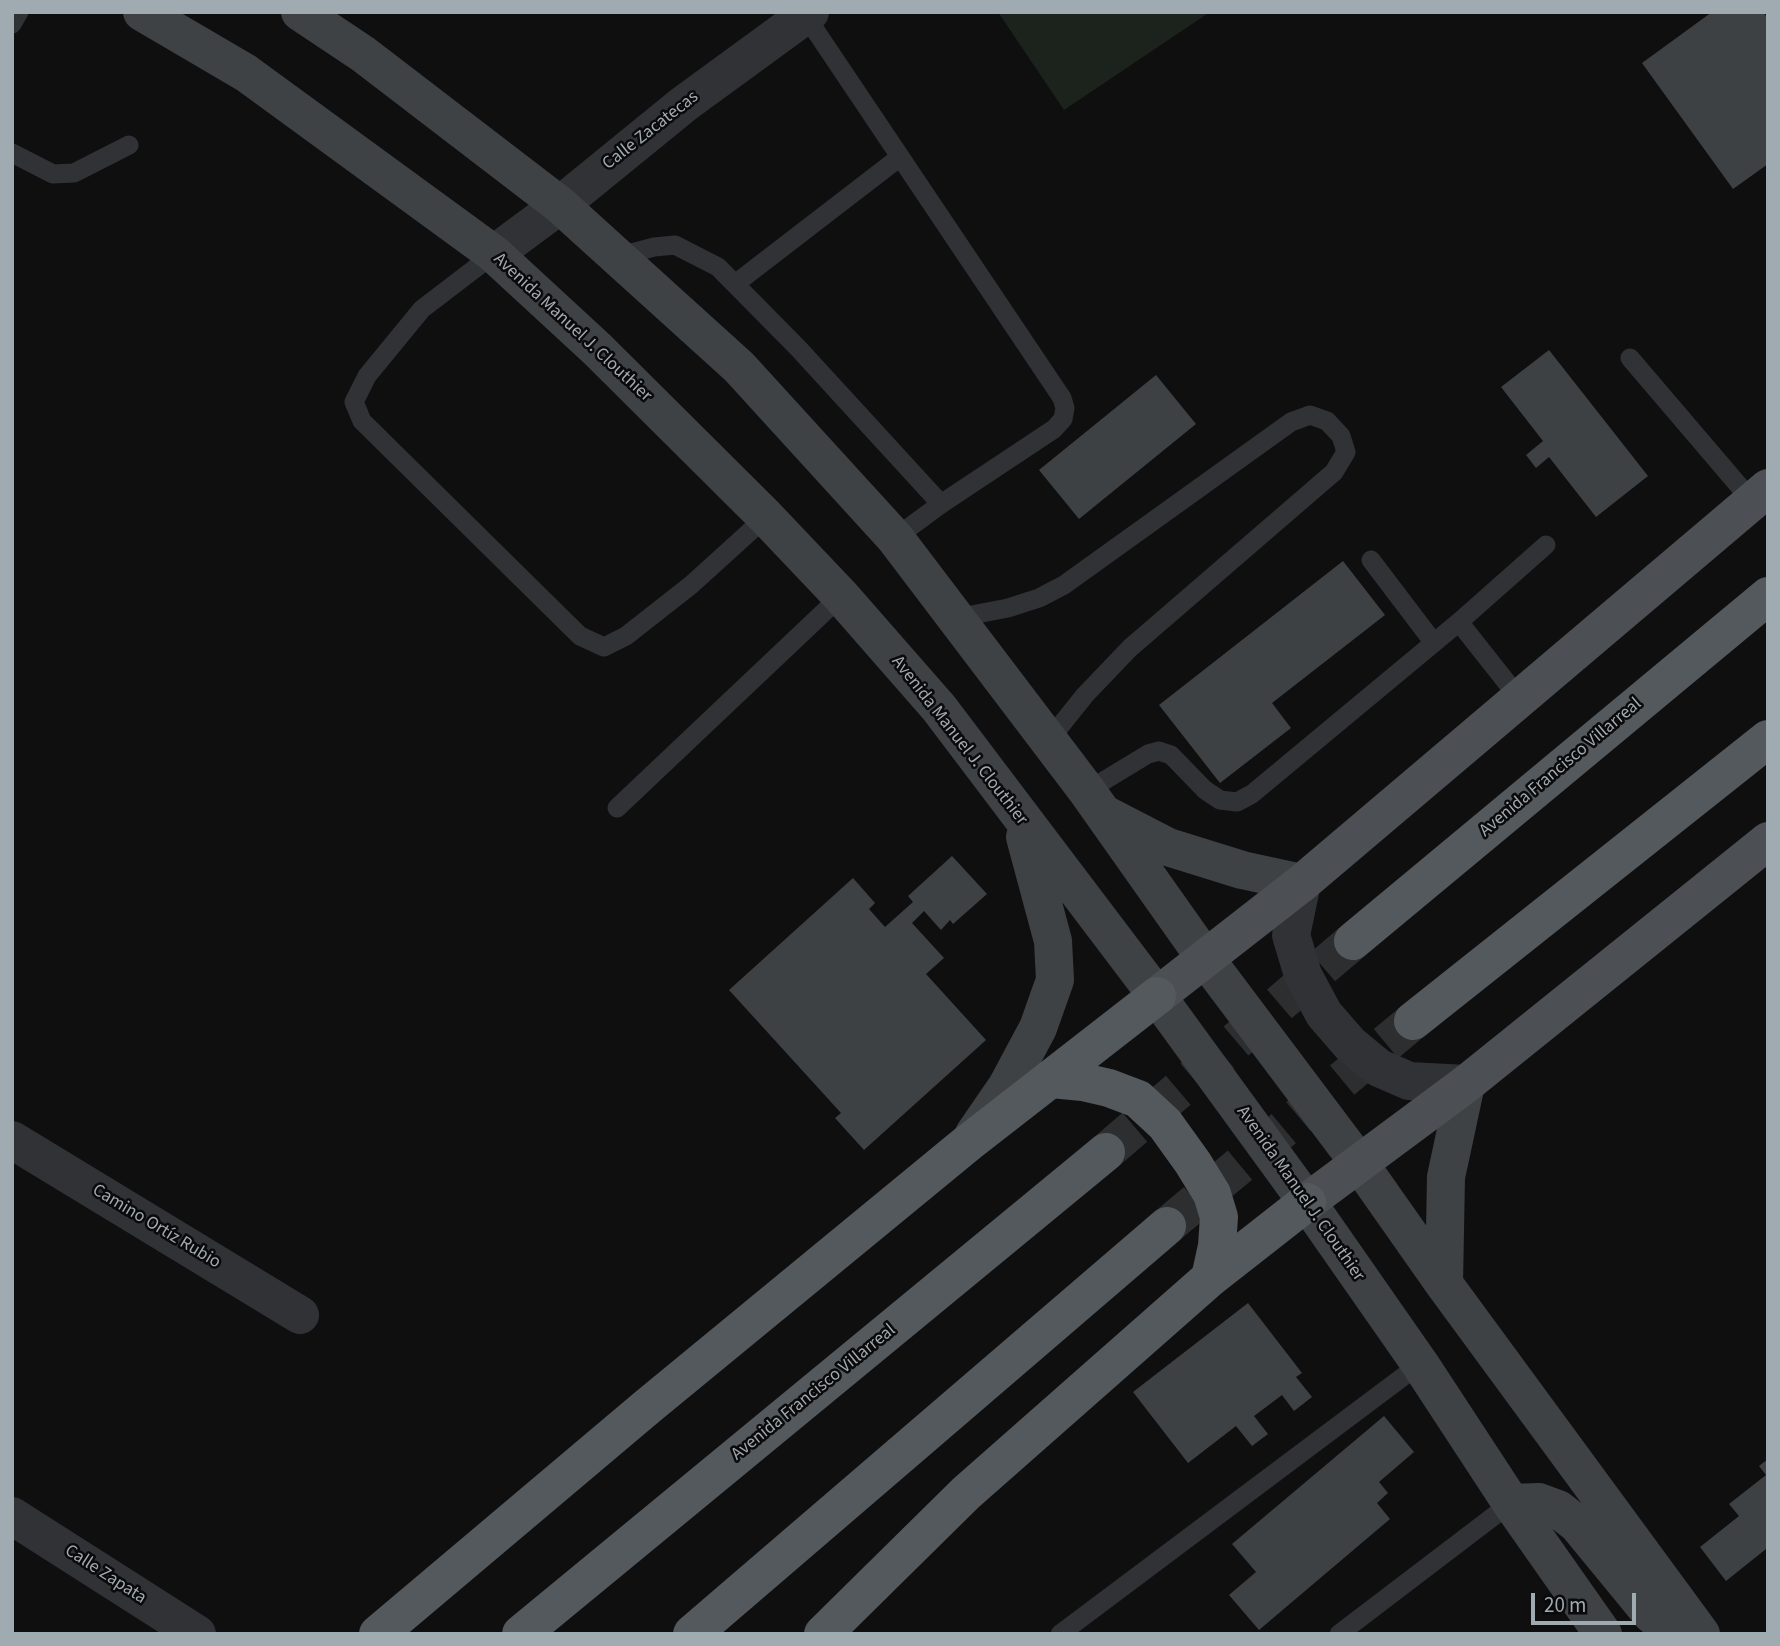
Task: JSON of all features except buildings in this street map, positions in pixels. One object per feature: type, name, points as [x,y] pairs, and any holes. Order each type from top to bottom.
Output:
[{"type":"highway","name":"Avenida Francisco Villarreal","points":[[1353,941],[1768,596]]},
{"type":"highway","points":[[1413,1021],[1768,740]]},
{"type":"highway","points":[[378,1634],[647,1407],[968,1143],[1157,996]]},
{"type":"highway","points":[[1051,1079],[1083,1082],[1138,1099],[1165,1124],[1194,1163],[1216,1206],[1219,1217],[1217,1246],[1210,1278]]},
{"type":"highway","name":"Avenida Francisco Villarreal","points":[[521,1634],[1106,1152]]},
{"type":"highway","points":[[825,1632],[966,1493],[1210,1278],[1307,1202]]},
{"type":"highway","points":[[692,1634],[1167,1226]]},
{"type":"main road","name":"Avenida Manuel J. Clouthier","points":[[142,12],[246,73],[494,254],[597,349],[766,517],[841,596],[939,708],[1157,996],[1307,1202],[1420,1364],[1511,1503],[1604,1634]]},
{"type":"main road","points":[[300,12],[363,54],[560,205],[739,367],[895,538],[1049,740],[1205,958],[1359,1163],[1444,1284],[1701,1634]]},
{"type":"main road","points":[[1157,996],[1302,883],[1760,495]]},
{"type":"main road","points":[[1094,802],[1168,847],[1242,870],[1302,883]]},
{"type":"main road","points":[[968,1143],[1007,1086],[1038,1028],[1055,980],[1053,941],[1018,815]]},
{"type":"main road","points":[[1307,1202],[1466,1084],[1768,841]]},
{"type":"main road","points":[[1444,1284],[1446,1177],[1466,1084]]},
{"type":"main road","points":[[1511,1503],[1539,1502],[1559,1509],[1577,1524],[1651,1614],[1675,1634]]},
{"type":"street","name":"Calle Zacatecas","points":[[494,254],[560,205],[684,104],[807,14]]},
{"type":"street","points":[[1302,883],[1291,935],[1303,975],[1324,1014],[1350,1044],[1379,1068],[1409,1081],[1466,1084]]},
{"type":"street","name":"Camino Ortíz Rubio","points":[[12,1140],[300,1315]]},
{"type":"street","name":"Calle Zapata","points":[[12,1516],[197,1634]]},
{"type":"lane","points":[[12,24],[19,12]]},
{"type":"lane","points":[[807,14],[1062,398],[1065,408],[1063,419],[1054,429],[941,503],[895,538]]},
{"type":"lane","points":[[12,153],[53,174],[74,173],[129,145]]},
{"type":"lane","points":[[735,284],[900,157]]},
{"type":"lane","points":[[617,257],[654,247],[675,245],[718,267],[798,348],[941,503]]},
{"type":"lane","points":[[494,254],[422,309],[368,376],[354,402],[362,421],[580,636],[604,647],[626,636],[691,585],[766,517]]},
{"type":"lane","points":[[1630,358],[1760,495]]},
{"type":"lane","points":[[956,618],[1029,602],[1064,585],[1291,422],[1310,415],[1327,421],[1341,436],[1346,452],[1334,471],[1130,648],[1085,695],[1049,740]]},
{"type":"lane","points":[[1094,802],[1148,754],[1159,751],[1171,755],[1205,790],[1220,800],[1237,802],[1252,794],[1459,622],[1546,545]]},
{"type":"lane","points":[[1371,559],[1434,643]]},
{"type":"lane","points":[[617,808],[841,596]]},
{"type":"lane","points":[[1459,622],[1519,698]]},
{"type":"lane","points":[[1060,1634],[1420,1364]]},
{"type":"lane","points":[[1339,1634],[1511,1503]]},
{"type":"shaded area","points":[[998,12],[1210,12],[1064,110]]},
{"type":"tunnel","points":[[1106,1152],[1353,941]]},
{"type":"tunnel","points":[[1167,1226],[1413,1021]]}]
